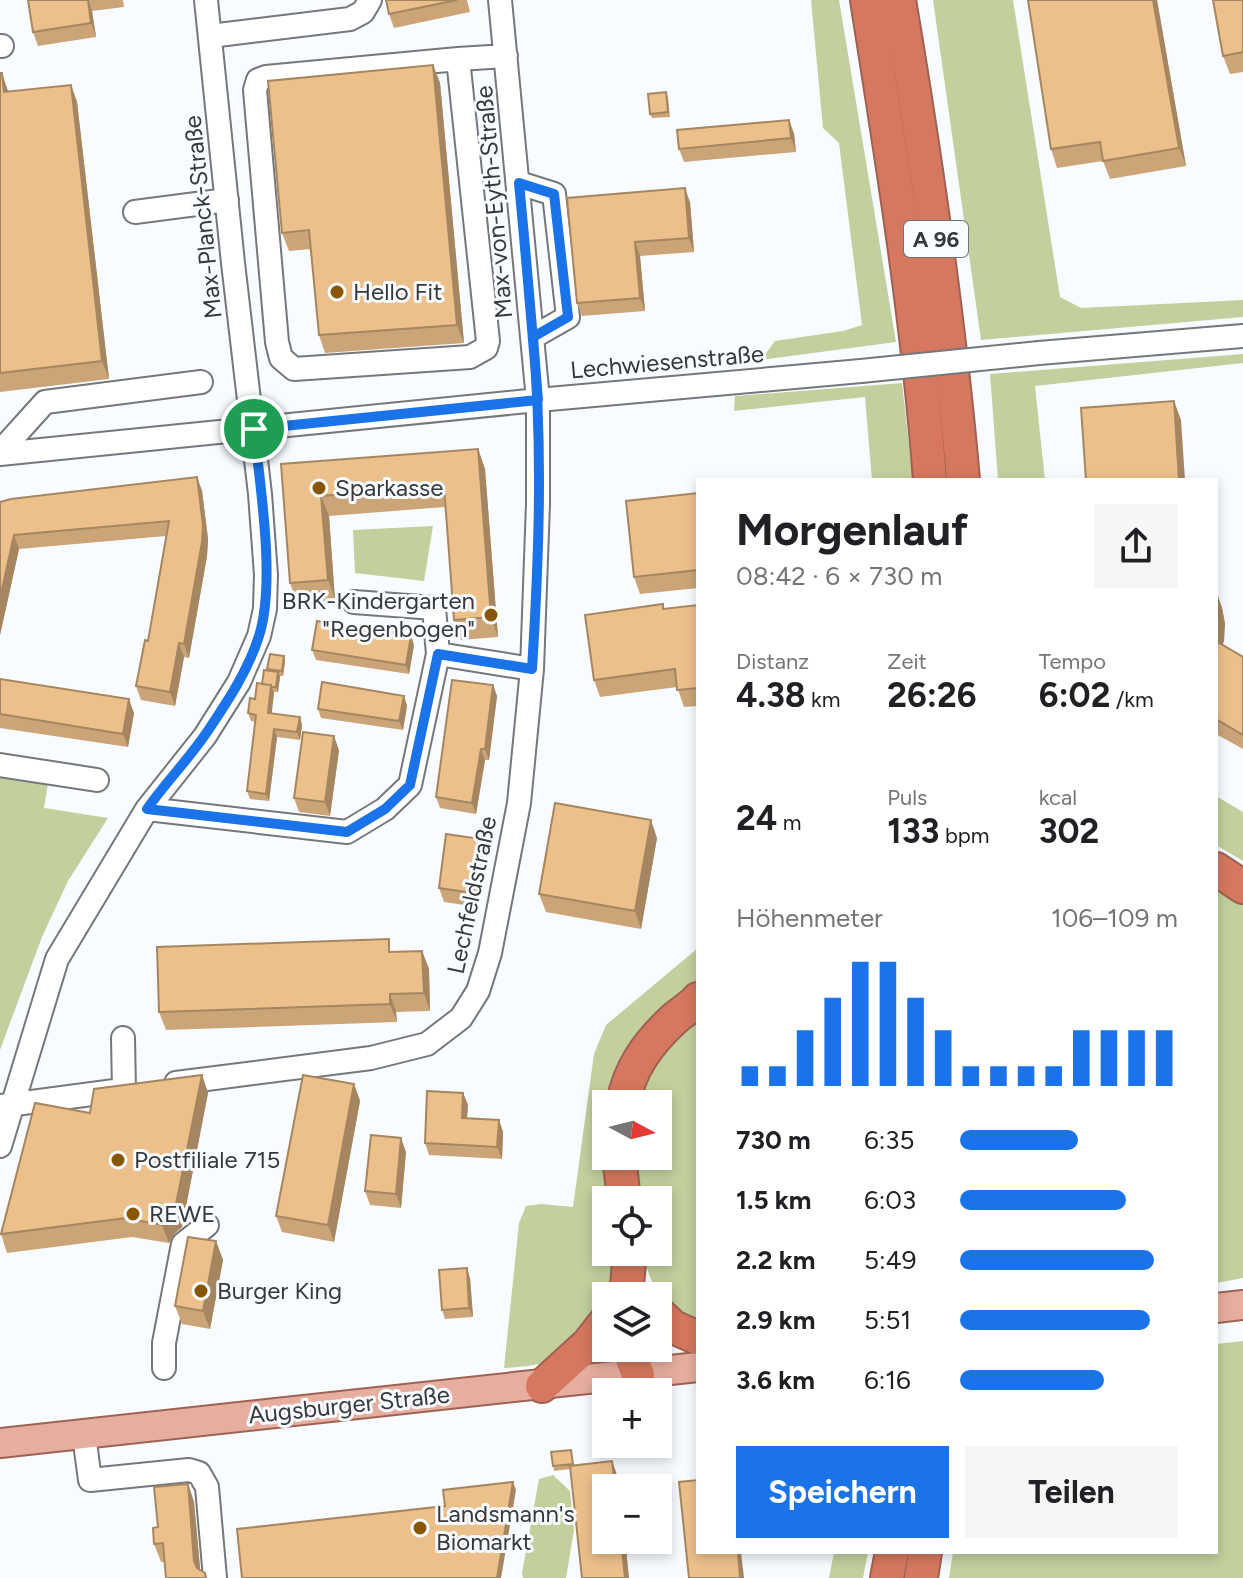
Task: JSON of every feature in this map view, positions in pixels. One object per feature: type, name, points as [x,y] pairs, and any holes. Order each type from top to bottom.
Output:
[{"type":"highway","name":"A 96","points":[[867,0],[899,209],[930,478]]},
{"type":"highway","name":"A 96","points":[[899,0],[928,172],[963,478]]},
{"type":"highway","points":[[626,1090],[637,1062],[654,1038],[696,1003]]},
{"type":"highway","points":[[672,1326],[696,1337]]},
{"type":"highway","points":[[542,1386],[592,1339]]},
{"type":"highway","points":[[887,1578],[892,1554]]},
{"type":"highway","points":[[921,1578],[925,1554]]},
{"type":"main road","points":[[1218,1308],[1243,1305]]},
{"type":"main road","name":"Augsburger Straße","points":[[0,1443],[542,1386],[639,1366],[696,1367]]},
{"type":"street","name":"Max-Planck-Straße","points":[[0,1146],[6,1106],[57,959],[147,809],[205,736],[239,682],[259,636],[265,609],[266,575],[254,429],[233,263],[206,0]]},
{"type":"street","points":[[210,36],[350,19],[363,12],[370,0]]},
{"type":"street","name":"Max-von-Eyth-Straße","points":[[500,0],[538,400]]},
{"type":"street","points":[[458,59],[487,327],[486,348],[470,357],[294,369],[281,358],[277,342],[255,90],[258,80],[266,77],[458,59],[506,56]]},
{"type":"street","points":[[519,183],[554,194],[568,317],[533,337]]},
{"type":"street","points":[[135,212],[227,200]]},
{"type":"street","points":[[233,263],[269,261]]},
{"type":"street","name":"Lechwiesenstraße","points":[[0,453],[1243,336]]},
{"type":"street","points":[[0,453],[45,402],[201,382]]},
{"type":"street","name":"Lechfeldstraße","points":[[6,1106],[371,1058],[427,1044],[461,1018],[478,991],[490,953],[519,803],[532,669],[538,400]]},
{"type":"street","points":[[147,809],[195,824],[347,832],[385,809],[410,785],[438,654],[434,608],[354,602]]},
{"type":"street","points":[[438,654],[532,669]]},
{"type":"street","points":[[0,765],[97,780]]},
{"type":"street","points":[[123,1038],[139,1088]]},
{"type":"street","points":[[164,1368],[164,1343],[183,1244],[207,1225]]},
{"type":"street","points":[[84,1435],[90,1480],[189,1470],[199,1473],[207,1487],[215,1578]]},
{"type":"green space","points":[[811,0],[839,0],[896,342],[761,360],[775,341],[843,331],[862,325],[839,143],[823,128]]},
{"type":"green space","points":[[933,0],[1013,0],[1060,297],[1081,308],[1243,300],[1243,317],[981,340]]},
{"type":"green space","points":[[1243,354],[1243,363],[1035,386],[1045,478],[998,478],[990,374]]},
{"type":"green space","points":[[902,383],[913,478],[872,478],[865,397],[734,411],[735,396]]},
{"type":"green space","points":[[433,526],[424,581],[355,573],[353,530]]},
{"type":"green space","points":[[0,770],[49,777],[44,808],[108,818],[68,881],[42,937],[0,1050]]},
{"type":"green space","points":[[1218,797],[1243,812],[1243,861],[1218,846]]},
{"type":"green space","points":[[1218,892],[1243,904],[1243,1278],[1218,1283]]},
{"type":"green space","points":[[696,950],[696,991],[622,1090],[592,1090],[592,1170],[607,1170],[608,1186],[592,1186],[592,1266],[613,1266],[613,1282],[592,1282],[592,1326],[570,1349],[542,1363],[504,1368],[519,1223],[526,1206],[573,1207],[594,1054],[606,1025]]},
{"type":"green space","points":[[696,1020],[696,1329],[672,1308],[672,1282],[652,1282],[646,1266],[672,1266],[672,1186],[638,1186],[636,1170],[672,1170],[672,1090],[642,1090],[650,1065]]},
{"type":"green space","points":[[1243,1341],[1243,1578],[949,1578],[953,1554],[1218,1554],[1218,1344]]},
{"type":"green space","points":[[553,1475],[570,1491],[574,1530],[566,1578],[523,1578],[539,1479]]},
{"type":"green space","points":[[834,1554],[868,1554],[863,1578],[829,1578]]},
{"type":"building","points":[[28,0],[88,0],[91,23],[33,32]]},
{"type":"building","points":[[386,0],[457,0],[389,14]]},
{"type":"building","points":[[1028,0],[1153,0],[1179,148],[1103,161],[1100,142],[1051,149]]},
{"type":"building","points":[[1213,0],[1243,0],[1243,52],[1223,56]]},
{"type":"building","points":[[433,65],[457,325],[319,335],[309,230],[282,233],[268,81]]},
{"type":"building","points":[[0,73],[4,92],[71,85],[102,361],[0,373]]},
{"type":"building","points":[[666,92],[668,112],[650,114],[648,94]]},
{"type":"building","points":[[789,120],[791,138],[679,149],[677,130]]},
{"type":"building","points":[[685,188],[689,238],[635,242],[640,298],[577,303],[567,198]]},
{"type":"building","points":[[1174,401],[1179,478],[1086,478],[1081,408]]},
{"type":"building","points":[[478,449],[491,617],[454,620],[444,486],[321,496],[328,580],[290,583],[281,464]]},
{"type":"building","points":[[197,477],[202,542],[184,644],[179,643],[170,692],[136,686],[145,640],[148,641],[169,521],[14,535],[0,598],[0,502]]},
{"type":"building","points":[[696,493],[696,570],[634,577],[626,501]]},
{"type":"building","points":[[663,604],[663,609],[696,605],[696,688],[677,690],[675,669],[594,680],[585,615]]},
{"type":"building","points":[[317,621],[411,635],[406,665],[312,650]]},
{"type":"building","points":[[1218,642],[1243,657],[1243,735],[1218,720]]},
{"type":"building","points":[[270,654],[284,656],[282,671],[267,669]]},
{"type":"building","points":[[264,670],[278,672],[276,687],[262,684]]},
{"type":"building","points":[[0,679],[129,699],[123,734],[0,714]]},
{"type":"building","points":[[452,680],[493,685],[485,749],[481,749],[472,803],[436,797]]},
{"type":"building","points":[[322,682],[404,696],[399,721],[318,709]]},
{"type":"building","points":[[257,683],[271,685],[268,713],[300,717],[297,732],[274,729],[266,794],[247,791],[256,715],[248,713],[250,698],[255,699]]},
{"type":"building","points":[[303,732],[334,736],[325,802],[294,798]]},
{"type":"building","points":[[555,803],[651,820],[635,911],[539,894]]},
{"type":"building","points":[[446,834],[481,839],[473,893],[439,888]]},
{"type":"building","points":[[389,939],[389,952],[422,951],[424,993],[390,994],[390,1004],[159,1012],[157,947]]},
{"type":"building","points":[[202,1075],[175,1209],[162,1225],[126,1218],[1,1234],[35,1103],[90,1113],[94,1089]]},
{"type":"building","points":[[303,1075],[354,1084],[328,1225],[276,1216]]},
{"type":"building","points":[[427,1091],[463,1093],[462,1118],[499,1120],[497,1147],[425,1143]]},
{"type":"building","points":[[371,1135],[401,1138],[396,1194],[365,1191]]},
{"type":"building","points":[[188,1237],[216,1241],[203,1311],[175,1306]]},
{"type":"building","points":[[467,1268],[469,1308],[442,1310],[439,1270]]},
{"type":"building","points":[[571,1450],[573,1464],[553,1466],[551,1452]]},
{"type":"building","points":[[612,1461],[613,1474],[592,1474],[592,1554],[622,1554],[625,1578],[582,1578],[570,1466]]},
{"type":"building","points":[[696,1480],[696,1554],[738,1554],[740,1578],[689,1578],[679,1482]]},
{"type":"building","points":[[513,1482],[497,1578],[242,1578],[237,1529],[445,1506],[443,1490]]},
{"type":"building","points":[[188,1484],[194,1561],[206,1578],[166,1578],[163,1543],[154,1544],[153,1528],[158,1527],[154,1487]]},
{"type":"place","name":"Hello Fit","points":[[337,292]]},
{"type":"place","name":"Sparkasse","points":[[319,488]]},
{"type":"place","name":"BRK-Kindergarten \"Regenbogen\"","points":[[491,615]]},
{"type":"place","name":"Postfiliale 715","points":[[118,1160]]},
{"type":"place","name":"REWE","points":[[133,1214]]},
{"type":"place","name":"Burger King","points":[[201,1291]]},
{"type":"place","name":"Landsmann's Biomarkt","points":[[420,1528]]},
{"type":"route","points":[[254,429],[266,575],[265,609],[259,636],[239,682],[205,736],[147,809],[347,832],[385,809],[410,785],[438,654],[532,669],[538,504],[538,400],[533,337],[568,317],[554,194],[519,183],[538,400],[254,429]]}]
